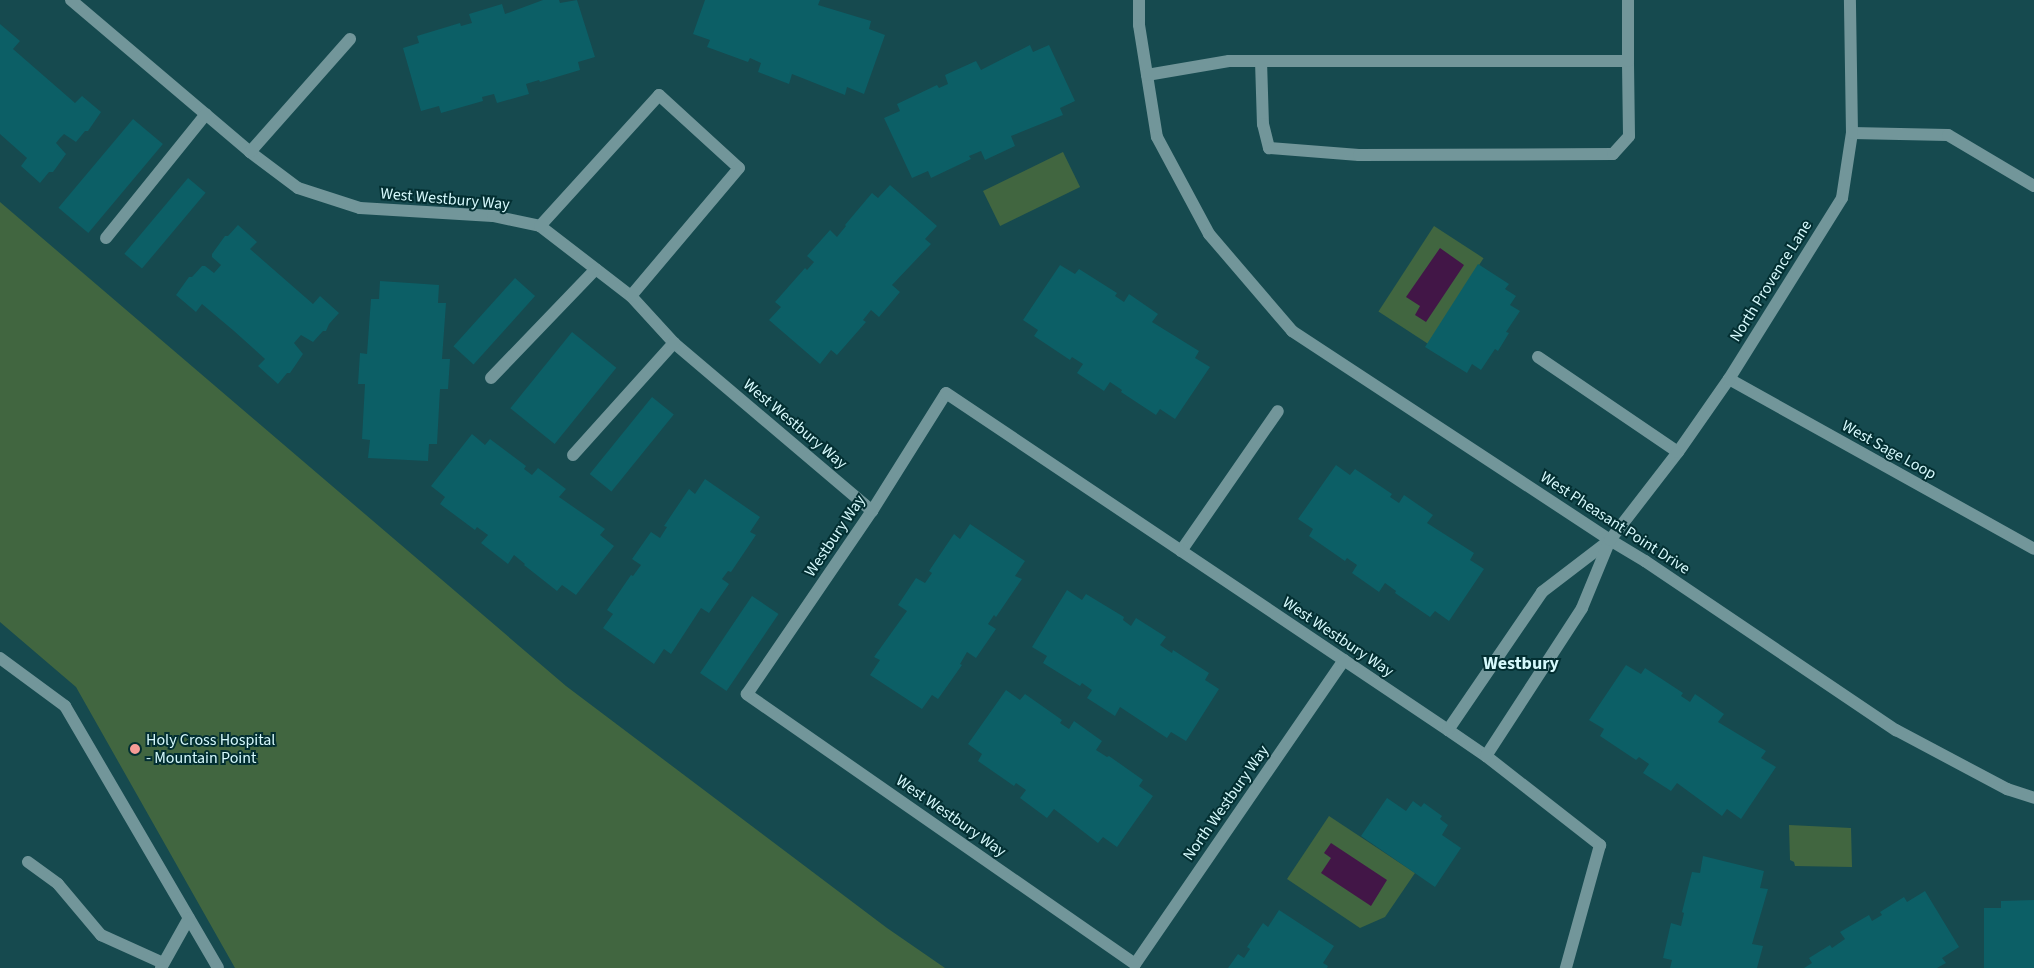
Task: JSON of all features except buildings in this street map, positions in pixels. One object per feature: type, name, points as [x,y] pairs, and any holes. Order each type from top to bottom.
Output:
[{"type":"street","name":"West Westbury Way","points":[[71,0],[250,152],[298,188],[360,208],[493,216],[540,226],[631,296],[674,343],[872,511]]},
{"type":"street","name":"West Pheasant Point Drive","points":[[1138,0],[1138,25],[1157,137],[1209,234],[1292,331],[1610,540],[1645,561],[1896,730],[2007,789],[2034,798]]},
{"type":"street","points":[[1261,60],[1263,124],[1269,148],[1359,155],[1613,154],[1629,136],[1628,0]]},
{"type":"street","name":"North Provence Lane","points":[[1610,540],[1678,452],[1729,379],[1842,198],[1852,133],[1850,0]]},
{"type":"street","points":[[250,152],[350,38]]},
{"type":"street","points":[[1147,75],[1229,60],[1628,60]]},
{"type":"street","points":[[540,226],[659,95],[739,168],[631,296]]},
{"type":"street","points":[[106,238],[206,114]]},
{"type":"street","points":[[1852,133],[1948,135],[2034,186]]},
{"type":"street","points":[[491,378],[596,269]]},
{"type":"street","points":[[573,454],[674,343]]},
{"type":"street","points":[[1538,357],[1678,452]]},
{"type":"street","name":"West Sage Loop","points":[[1729,379],[2034,549]]},
{"type":"street","name":"West Westbury Way","points":[[946,394],[1486,756],[1600,845],[1566,968]]},
{"type":"street","name":"Westbury Way","points":[[747,694],[872,511],[946,394]]},
{"type":"street","points":[[1180,551],[1278,410]]},
{"type":"street","points":[[1448,730],[1542,592],[1610,540]]},
{"type":"street","points":[[1486,756],[1582,608],[1610,540]]},
{"type":"street","points":[[0,658],[65,706],[218,968]]},
{"type":"street","name":"North Westbury Way","points":[[1135,964],[1344,660]]},
{"type":"street","name":"West Westbury Way","points":[[747,694],[1135,964]]},
{"type":"street","points":[[28,862],[58,884],[101,935],[162,966],[188,918]]},
{"type":"green space","points":[[1063,152],[1080,187],[1000,226],[983,191]]},
{"type":"green space","points":[[0,202],[566,686],[887,928],[945,968],[235,968],[76,687],[0,622]]},
{"type":"green space","points":[[1434,226],[1483,258],[1428,344],[1378,312]]},
{"type":"green space","points":[[1329,816],[1415,873],[1385,917],[1360,928],[1287,879]]},
{"type":"green space","points":[[1789,825],[1851,828],[1852,867],[1795,866],[1794,862],[1790,860]]},
{"type":"shaded area","points":[[1440,248],[1464,265],[1426,322],[1415,315],[1420,306],[1406,297]]},
{"type":"shaded area","points":[[1331,843],[1387,880],[1371,906],[1321,873],[1331,858],[1324,853]]},
{"type":"place","name":"Holy Cross Hospital - Mountain Point","points":[[135,749]]},
{"type":"district","name":"Westbury","points":[[1521,664]]}]
